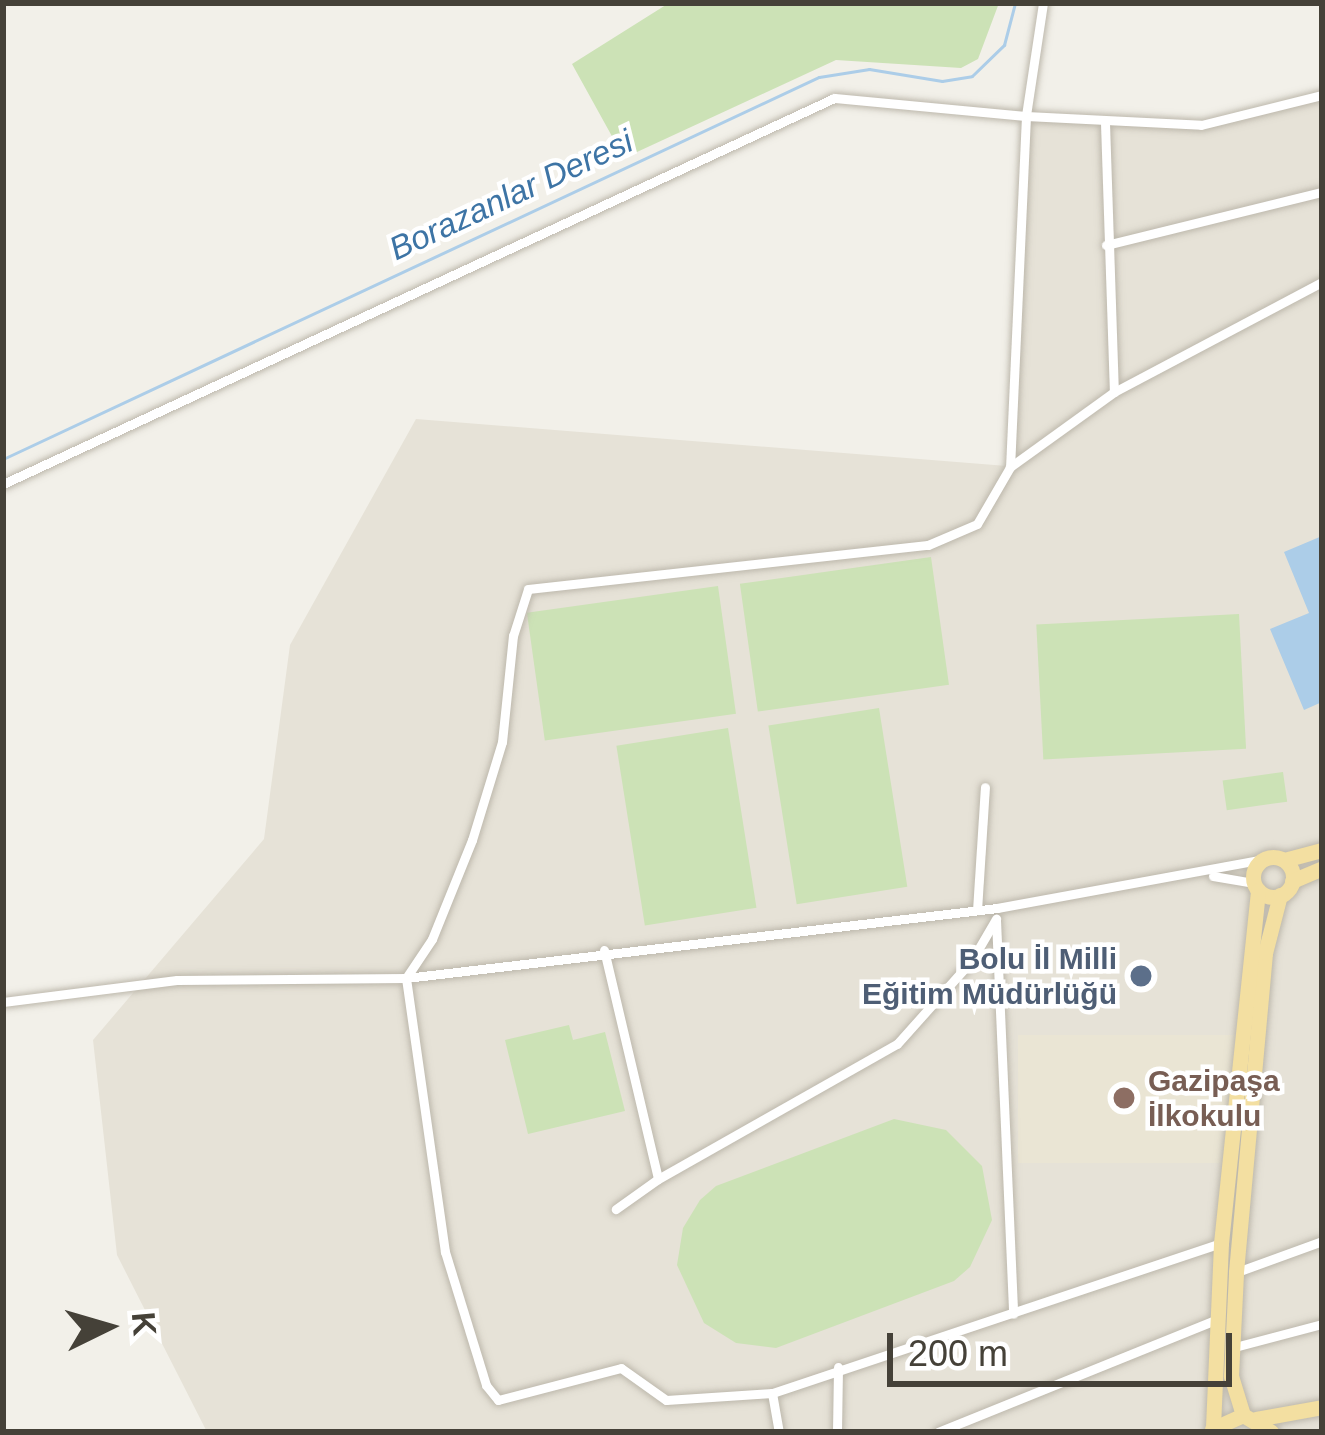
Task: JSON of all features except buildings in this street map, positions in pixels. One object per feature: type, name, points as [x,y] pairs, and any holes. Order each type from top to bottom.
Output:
[{"type":"main road","points":[[1322,850],[1284,860],[1264,859],[1256,887],[1221,1243],[1211,1430],[1249,1417],[1322,1407]]},
{"type":"main road","points":[[1284,860],[1292,881]]},
{"type":"main road","points":[[1271,1432],[1249,1417],[1232,1348],[1236,1272],[1265,953],[1280,895],[1292,881],[1322,868]]},
{"type":"main road","points":[[1256,887],[1280,895]]},
{"type":"street","points":[[1010,467],[1026,116],[1043,3]]},
{"type":"street","points":[[3,484],[834,98],[1106,122],[1202,125],[1322,94]]},
{"type":"street","points":[[1106,122],[1106,245],[1114,392]]},
{"type":"street","points":[[1106,245],[1322,192]]},
{"type":"street","points":[[1221,1243],[1013,1314],[838,1366],[772,1394],[666,1400],[620,1368],[517,1400],[492,1395],[445,1252],[406,978],[432,939],[484,801],[528,589],[928,545],[977,524],[1010,467],[1114,392],[1322,281]]},
{"type":"street","points":[[977,910],[985,787]]},
{"type":"street","points":[[3,1001],[177,980],[406,978],[604,950],[977,910],[996,914],[1208,875],[1264,859]]},
{"type":"street","points":[[1208,875],[1256,887]]},
{"type":"street","points":[[616,1209],[658,1179],[897,1044],[972,960],[996,914]]},
{"type":"street","points":[[996,914],[1013,1314]]},
{"type":"street","points":[[604,950],[658,1179]]},
{"type":"street","points":[[1236,1272],[1322,1241]]},
{"type":"street","points":[[938,1432],[1217,1319]]},
{"type":"street","points":[[1232,1348],[1322,1324]]},
{"type":"street","points":[[837,1432],[838,1366]]},
{"type":"street","points":[[772,1394],[778,1432]]},
{"type":"shaded area","points":[[1322,92],[1322,1432],[207,1432],[117,1255],[93,1040],[264,839],[290,645],[416,419],[1007,466],[1026,114],[1205,126]]},
{"type":"shaded area","name":"Gazipaşa İlkokulu","points":[[1018,1035],[1235,1035],[1235,1163],[1018,1163]]},
{"type":"green space","points":[[669,3],[999,3],[978,59],[961,68],[836,60],[624,158],[572,64]]},
{"type":"green space","points":[[931,557],[949,685],[758,712],[740,584]]},
{"type":"green space","points":[[718,586],[736,714],[545,741],[527,613]]},
{"type":"green space","points":[[1239,614],[1246,749],[1043,759],[1036,625]]},
{"type":"green space","points":[[879,708],[907,887],[797,904],[768,726]]},
{"type":"green space","points":[[728,728],[756,908],[645,925],[616,746]]},
{"type":"green space","points":[[1283,772],[1287,802],[1227,810],[1223,780]]},
{"type":"green space","points":[[569,1025],[573,1040],[605,1032],[625,1111],[528,1134],[505,1040]]},
{"type":"green space","points":[[894,1119],[946,1130],[982,1166],[992,1220],[970,1267],[954,1281],[776,1348],[736,1343],[704,1323],[677,1265],[683,1228],[700,1200],[716,1186]]},
{"type":"water","points":[[1322,536],[1322,702],[1304,710],[1270,629],[1309,613],[1284,552]]},
{"type":"waterway","name":"Borazanlar Deresi","points":[[3,459],[819,77],[869,69],[942,81],[972,76],[1004,45],[1015,3]]},
{"type":"place","name":"Bolu İl Milli Eğitim Müdürlüğü","points":[[1141,976]]},
{"type":"place","name":"Gazipaşa İlkokulu","points":[[1124,1098]]}]
